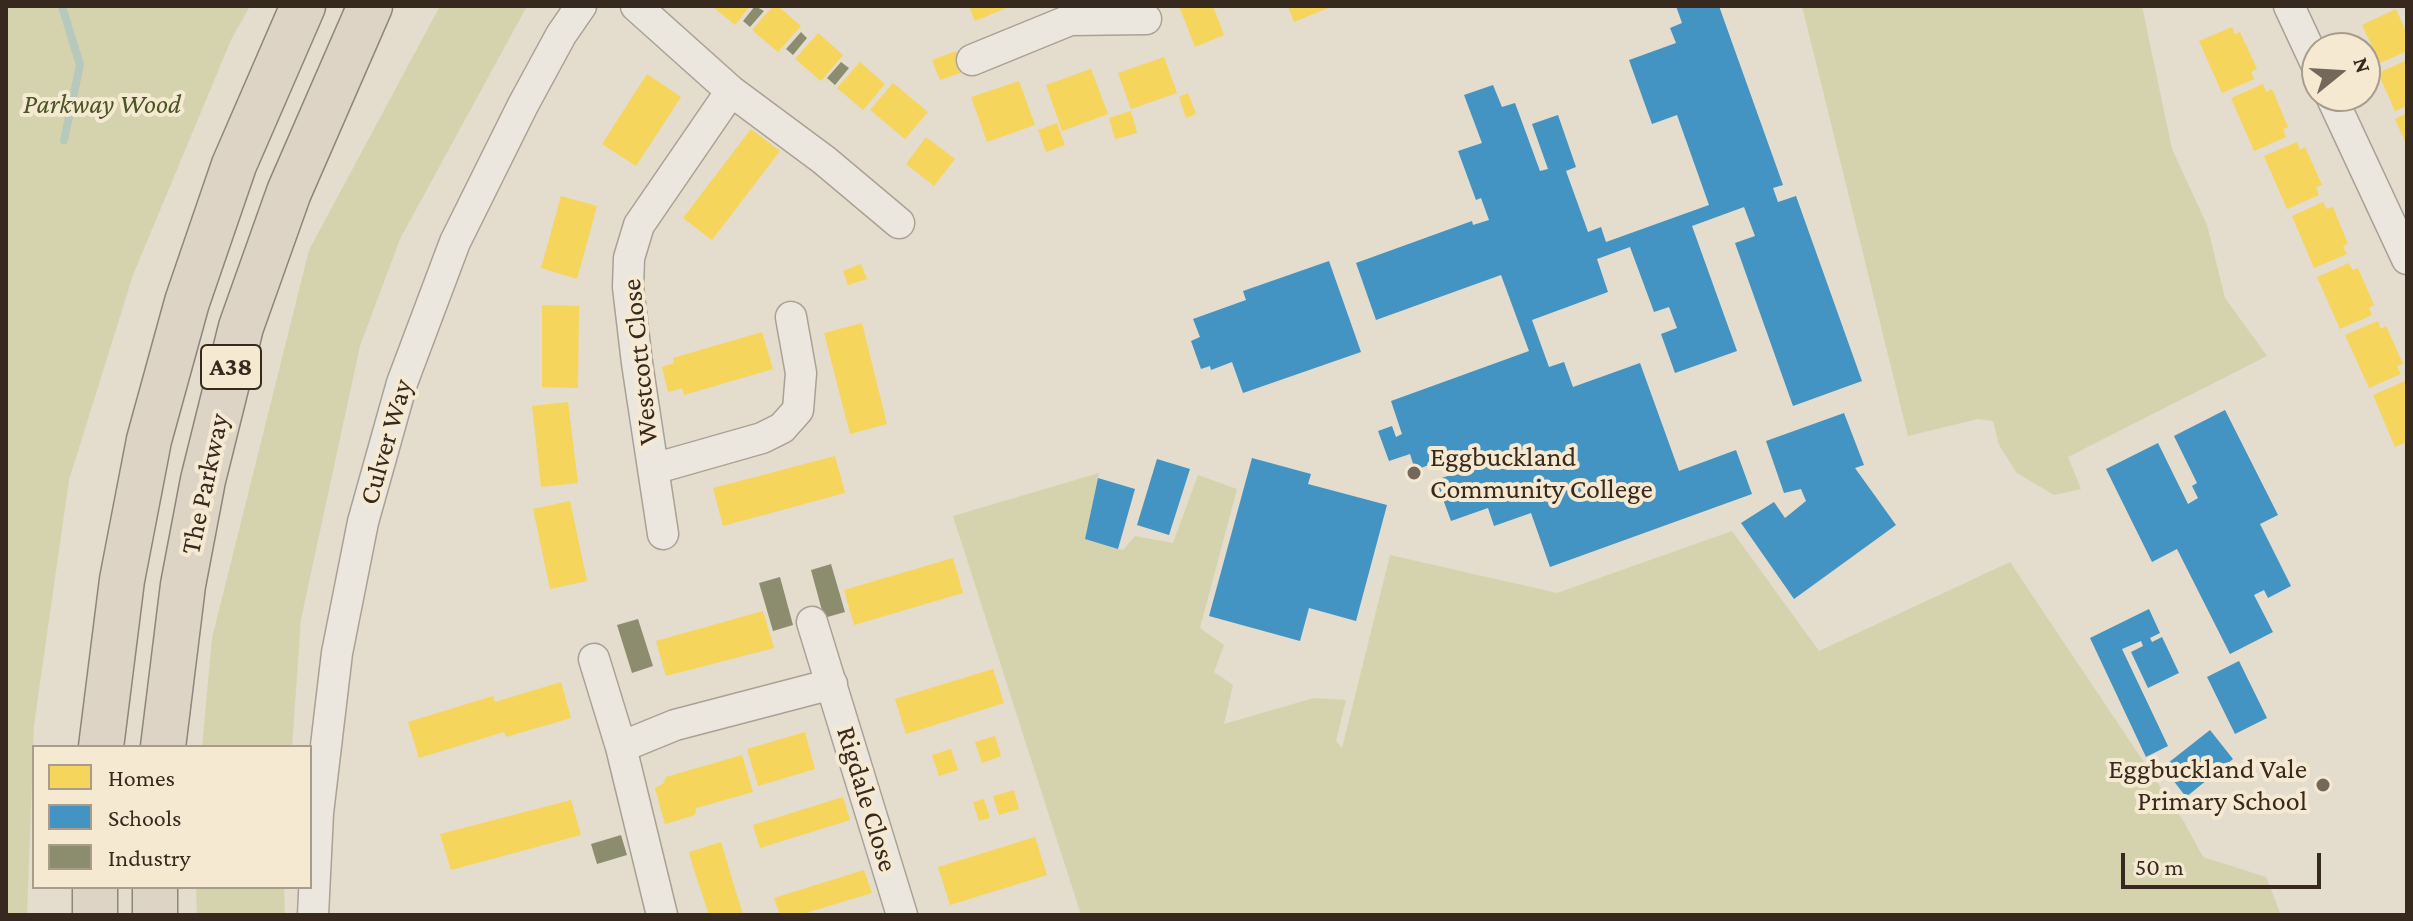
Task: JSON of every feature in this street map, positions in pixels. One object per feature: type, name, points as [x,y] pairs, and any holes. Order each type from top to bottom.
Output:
[{"type":"highway","name":"A38","points":[[101,745],[122,580],[149,440],[187,302],[234,165],[303,6]]},
{"type":"highway","name":"The Parkway","points":[[163,745],[167,695],[192,540],[241,327],[289,192],[370,6]]},
{"type":"highway","points":[[95,889],[95,915]]},
{"type":"highway","points":[[155,889],[155,915]]},
{"type":"street","name":"Culver Way","points":[[313,915],[318,813],[337,653],[363,522],[402,383],[455,242],[523,105],[561,35],[581,6]]},
{"type":"street","points":[[636,6],[731,91],[824,160],[899,223]]},
{"type":"street","points":[[2289,6],[2301,32]]},
{"type":"street","points":[[972,60],[1066,13],[1146,19]]},
{"type":"street","name":"Westcott Close","points":[[663,534],[630,303],[629,258],[639,225],[731,91]]},
{"type":"street","points":[[2338,112],[2407,259]]},
{"type":"street","name":"Westcott Close","points":[[653,469],[762,438],[782,428],[798,410],[801,373],[791,317]]},
{"type":"street","name":"Rigdale Close","points":[[812,622],[902,915]]},
{"type":"street","points":[[594,659],[621,747],[662,915]]},
{"type":"street","points":[[621,747],[675,725],[832,684]]},
{"type":"green space","name":"Parkway Wood","points":[[6,6],[250,6],[231,40],[133,275],[69,480],[32,745],[27,915],[6,915]]},
{"type":"green space","points":[[440,6],[527,6],[400,239],[360,346],[301,619],[292,745],[202,745],[212,638],[309,250]]},
{"type":"green space","points":[[1802,6],[2142,6],[2172,149],[2207,225],[2225,298],[2267,356],[2068,457],[2081,489],[2054,495],[2017,473],[1999,445],[1993,421],[1978,419],[1908,436]]},
{"type":"green space","points":[[1099,473],[1085,539],[1123,550],[1135,536],[1173,543],[1198,475],[1237,489],[1200,628],[1224,645],[1214,672],[1233,685],[1224,724],[1314,698],[1346,700],[1336,741],[1342,748],[1390,555],[1557,593],[1732,531],[1819,651],[2010,562],[2184,822],[2203,857],[2266,877],[2281,915],[1081,915],[953,516]]},
{"type":"green space","points":[[196,889],[284,889],[285,915],[197,915]]},
{"type":"building: Homes","points":[[712,6],[750,6],[735,25]]},
{"type":"building: Homes","points":[[773,6],[778,6],[801,26],[778,52],[752,30]]},
{"type":"building: Homes","points":[[969,6],[1011,6],[975,21]]},
{"type":"building: Homes","points":[[1179,6],[1213,6],[1224,35],[1195,47]]},
{"type":"building: Homes","points":[[1288,6],[1333,6],[1294,22]]},
{"type":"building: Homes","points":[[2396,9],[2407,34],[2407,51],[2381,63],[2381,32],[2365,32],[2362,25]]},
{"type":"building: Homes","points":[[2232,27],[2235,34],[2240,32],[2257,69],[2251,72],[2254,79],[2222,93],[2199,41]]},
{"type":"building: Homes","points":[[818,33],[843,55],[821,81],[795,59]]},
{"type":"building: Homes","points":[[956,51],[963,72],[940,80],[932,60]]},
{"type":"building: Homes","points":[[1164,57],[1177,93],[1131,109],[1118,73]]},
{"type":"building: Homes","points":[[2407,60],[2407,106],[2395,111],[2381,80],[2381,72]]},
{"type":"building: Homes","points":[[860,62],[885,84],[863,110],[837,88]]},
{"type":"building: Homes","points":[[1091,69],[1108,114],[1062,131],[1046,85]]},
{"type":"building: Homes","points":[[647,74],[681,97],[636,166],[602,144]]},
{"type":"building: Homes","points":[[1019,81],[1035,125],[987,142],[971,97]]},
{"type":"building: Homes","points":[[893,83],[928,112],[905,139],[870,110]]},
{"type":"building: Homes","points":[[2263,84],[2266,92],[2272,89],[2288,127],[2283,129],[2286,137],[2254,151],[2231,98]]},
{"type":"building: Homes","points":[[1188,93],[1196,114],[1186,118],[1179,97]]},
{"type":"building: Homes","points":[[1131,111],[1137,133],[1115,139],[1109,118]]},
{"type":"building: Homes","points":[[2407,113],[2407,146],[2395,119]]},
{"type":"building: Homes","points":[[1057,123],[1065,145],[1046,152],[1038,130]]},
{"type":"building: Homes","points":[[751,129],[780,151],[712,240],[683,218]]},
{"type":"building: Homes","points":[[926,137],[955,159],[934,186],[906,164]]},
{"type":"building: Homes","points":[[2297,142],[2300,150],[2305,147],[2322,185],[2316,187],[2319,195],[2287,209],[2264,156]]},
{"type":"building: Homes","points":[[561,196],[597,206],[577,279],[541,268]]},
{"type":"building: Homes","points":[[2323,202],[2327,209],[2333,207],[2348,244],[2343,246],[2347,254],[2314,268],[2292,216]]},
{"type":"building: Homes","points":[[2349,263],[2352,270],[2358,268],[2374,305],[2369,308],[2372,315],[2340,329],[2317,277]]},
{"type":"building: Homes","points":[[861,264],[867,279],[848,285],[843,271]]},
{"type":"building: Homes","points":[[542,305],[579,306],[578,388],[542,387]]},
{"type":"building: Homes","points":[[2378,321],[2381,329],[2386,326],[2403,364],[2397,366],[2401,374],[2369,388],[2345,335]]},
{"type":"building: Homes","points":[[862,323],[887,424],[850,434],[824,333]]},
{"type":"building: Homes","points":[[762,332],[773,369],[684,395],[682,388],[668,392],[662,367],[674,363],[673,358]]},
{"type":"building: Homes","points":[[2405,381],[2407,442],[2395,447],[2373,395]]},
{"type":"building: Homes","points":[[568,402],[578,483],[541,487],[532,406]]},
{"type":"building: Homes","points":[[835,456],[845,493],[723,526],[713,488]]},
{"type":"building: Homes","points":[[570,501],[587,581],[550,589],[533,509]]},
{"type":"building: Homes","points":[[953,558],[963,593],[854,625],[844,590]]},
{"type":"building: Homes","points":[[763,611],[774,648],[666,676],[656,641]]},
{"type":"building: Homes","points":[[993,669],[1004,703],[906,734],[895,699]]},
{"type":"building: Homes","points":[[561,682],[571,718],[506,737],[504,732],[419,758],[408,722],[493,696],[495,702]]},
{"type":"building: Homes","points":[[805,732],[815,769],[758,786],[747,749]]},
{"type":"building: Homes","points":[[995,736],[1001,756],[982,763],[975,742]]},
{"type":"building: Homes","points":[[951,749],[958,770],[939,776],[932,755]]},
{"type":"building: Homes","points":[[742,755],[753,792],[696,808],[695,815],[665,824],[655,788],[663,784],[666,777]]},
{"type":"building: Homes","points":[[1014,790],[1019,809],[999,815],[993,796]]},
{"type":"building: Homes","points":[[843,797],[850,820],[760,848],[753,825]]},
{"type":"building: Homes","points":[[984,799],[990,818],[979,821],[973,802]]},
{"type":"building: Homes","points":[[571,800],[581,835],[451,870],[440,834]]},
{"type":"building: Homes","points":[[1035,837],[1047,875],[950,905],[938,867]]},
{"type":"building: Homes","points":[[721,842],[743,915],[709,915],[695,873],[689,852]]},
{"type":"building: Homes","points":[[864,870],[872,893],[799,915],[780,915],[774,898]]},
{"type":"building: Schools","points":[[1676,6],[1719,6],[1783,185],[1773,188],[1778,202],[1796,196],[1862,381],[1793,406],[1735,243],[1755,236],[1744,207],[1692,226],[1737,351],[1675,373],[1661,334],[1677,328],[1669,307],[1654,312],[1630,247],[1597,259],[1608,292],[1532,320],[1549,367],[1564,362],[1573,387],[1640,363],[1679,471],[1736,450],[1752,494],[1550,567],[1531,513],[1494,526],[1488,508],[1451,521],[1436,480],[1474,467],[1468,451],[1415,470],[1410,454],[1389,461],[1378,431],[1392,426],[1396,437],[1402,434],[1391,401],[1529,351],[1501,275],[1376,320],[1356,263],[1472,221],[1473,225],[1489,220],[1481,198],[1476,200],[1458,151],[1482,143],[1464,95],[1493,85],[1502,107],[1515,103],[1540,171],[1548,169],[1532,124],[1558,115],[1576,167],[1566,171],[1588,232],[1601,227],[1606,242],[1709,205],[1677,115],[1652,124],[1629,60],[1676,43],[1670,28],[1682,23]]},
{"type":"building: Schools","points":[[1329,261],[1361,352],[1243,393],[1232,362],[1211,370],[1210,366],[1201,369],[1191,341],[1200,337],[1193,319],[1246,300],[1243,291]]},
{"type":"building: Schools","points":[[2225,410],[2278,515],[2260,524],[2291,586],[2268,598],[2264,590],[2254,595],[2273,632],[2230,654],[2177,549],[2152,562],[2106,469],[2158,443],[2188,504],[2198,498],[2192,486],[2197,483],[2174,436]]},
{"type":"building: Schools","points":[[1844,413],[1864,465],[1855,468],[1896,525],[1794,599],[1741,523],[1774,502],[1785,518],[1806,501],[1801,489],[1784,493],[1766,441]]},
{"type":"building: Schools","points":[[1252,458],[1311,474],[1308,484],[1387,505],[1356,621],[1309,608],[1300,641],[1209,616]]},
{"type":"building: Schools","points":[[1157,459],[1190,469],[1169,535],[1137,525]]},
{"type":"building: Schools","points":[[1098,478],[1135,489],[1118,549],[1085,539]]},
{"type":"building: Schools","points":[[2149,609],[2160,633],[2150,638],[2152,642],[2162,637],[2179,673],[2148,688],[2131,652],[2143,646],[2141,641],[2122,649],[2168,746],[2146,757],[2090,638]]},
{"type":"building: Schools","points":[[2239,661],[2267,718],[2235,734],[2207,677]]},
{"type":"building: Schools","points":[[2210,730],[2233,759],[2186,797],[2163,767]]},
{"type":"building: Industry","points":[[755,6],[764,11],[750,27],[743,21]]},
{"type":"building: Industry","points":[[801,32],[807,38],[793,55],[786,49]]},
{"type":"building: Industry","points":[[841,62],[849,68],[835,85],[827,78]]},
{"type":"building: Industry","points":[[831,564],[845,612],[824,618],[811,570]]},
{"type":"building: Industry","points":[[780,577],[793,625],[773,631],[759,583]]},
{"type":"building: Industry","points":[[638,619],[653,666],[632,673],[617,625]]},
{"type":"building: Industry","points":[[621,835],[627,855],[597,864],[591,844]]},
{"type":"waterway","points":[[62,6],[80,65],[64,140]]},
{"type":"place","name":"Eggbuckland Community College","points":[[1414,473]]},
{"type":"place","name":"Eggbuckland Vale Primary School","points":[[2323,785]]}]
